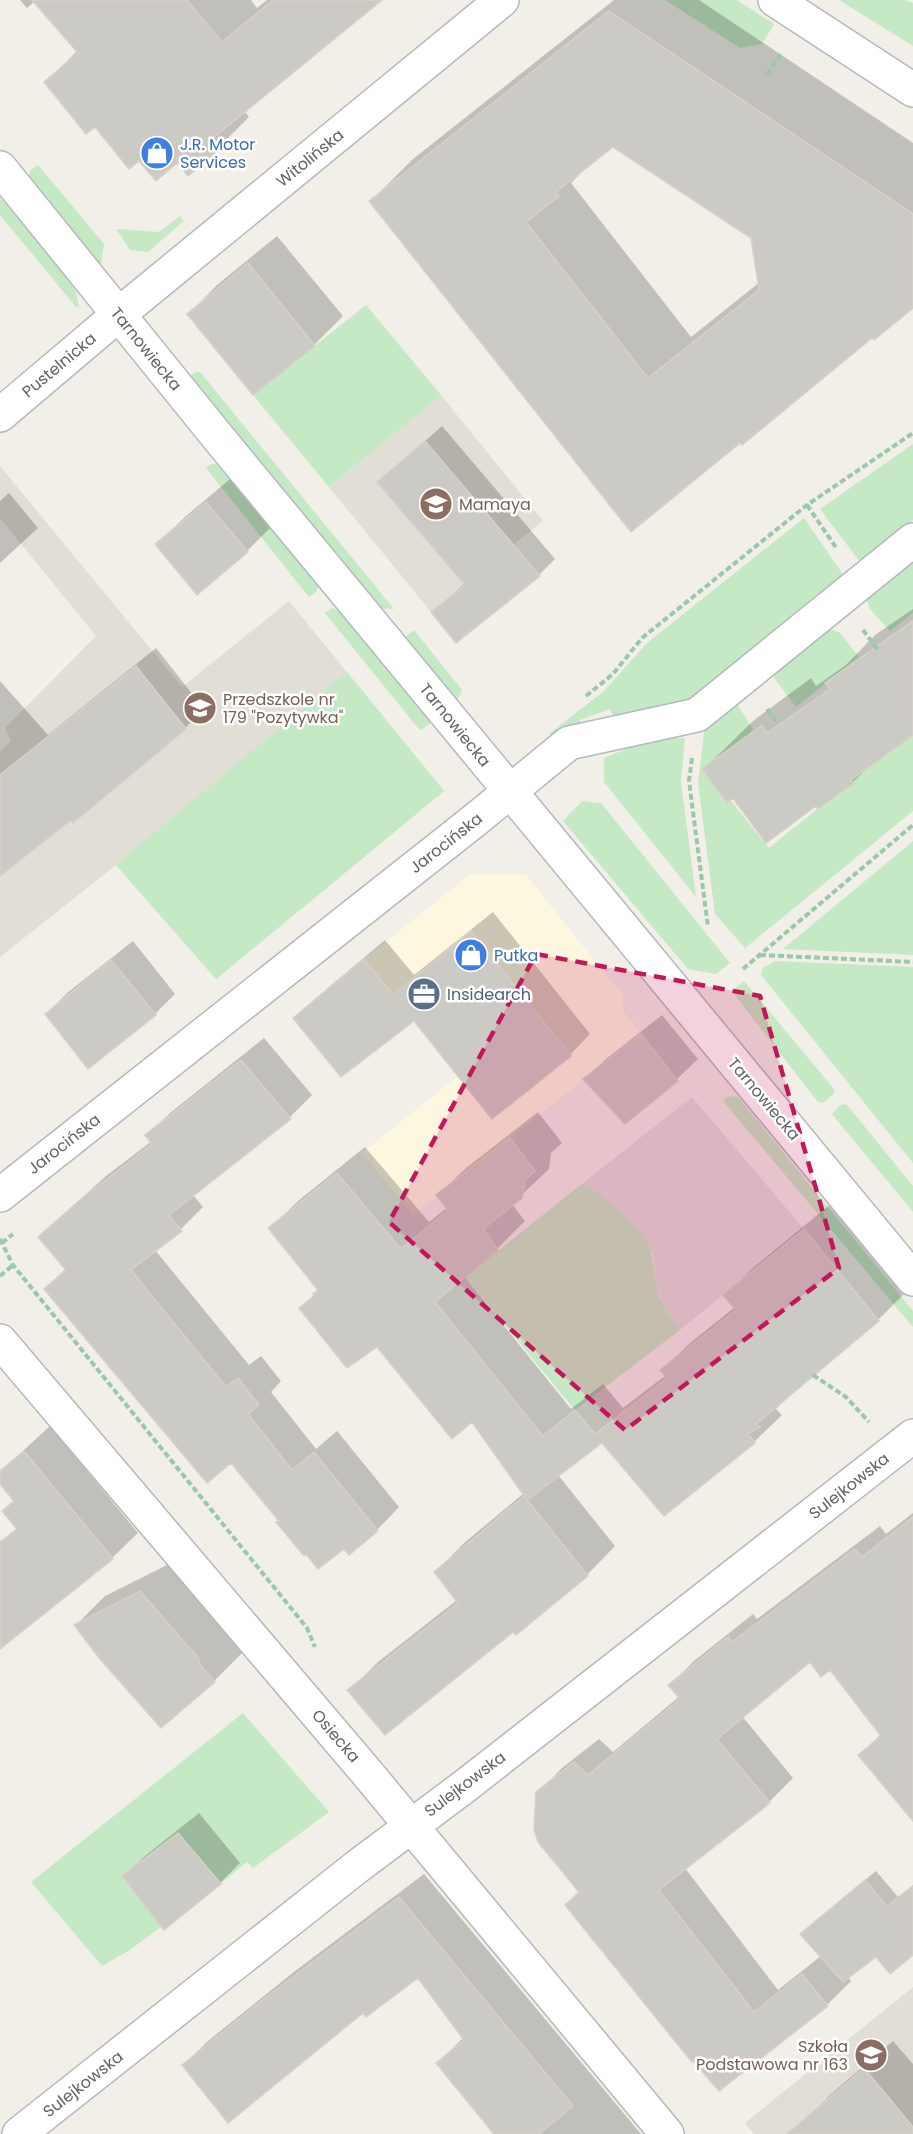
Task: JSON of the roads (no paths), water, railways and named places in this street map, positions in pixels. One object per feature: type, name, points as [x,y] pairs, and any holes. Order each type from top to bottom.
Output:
[{"type":"street","name":"Witolińska","points":[[118,315],[502,0]]},
{"type":"street","points":[[775,0],[913,90]]},
{"type":"street","name":"Tarnowiecka","points":[[0,168],[118,315],[913,1279]]},
{"type":"street","name":"Pustelnicka","points":[[0,415],[118,315]]},
{"type":"street","name":"Jarocińska","points":[[0,1195],[510,792],[569,742],[697,715],[913,540]]},
{"type":"street","name":"Osiecka","points":[[0,1341],[411,1826],[667,2134]]},
{"type":"street","name":"Sulejkowska","points":[[19,2134],[358,1866],[913,1436]]},
{"type":"place","name":"J.R. Motor Services","points":[[157,153]]},
{"type":"place","name":"Mamaya","points":[[436,504]]},
{"type":"place","name":"Przedszkole nr 179 \"Pozytywka\"","points":[[200,708]]},
{"type":"place","name":"Putka","points":[[471,955]]},
{"type":"place","name":"Insidearch","points":[[424,994]]},
{"type":"place","name":"Szkoła Podstawowa nr 163","points":[[871,2055]]}]
